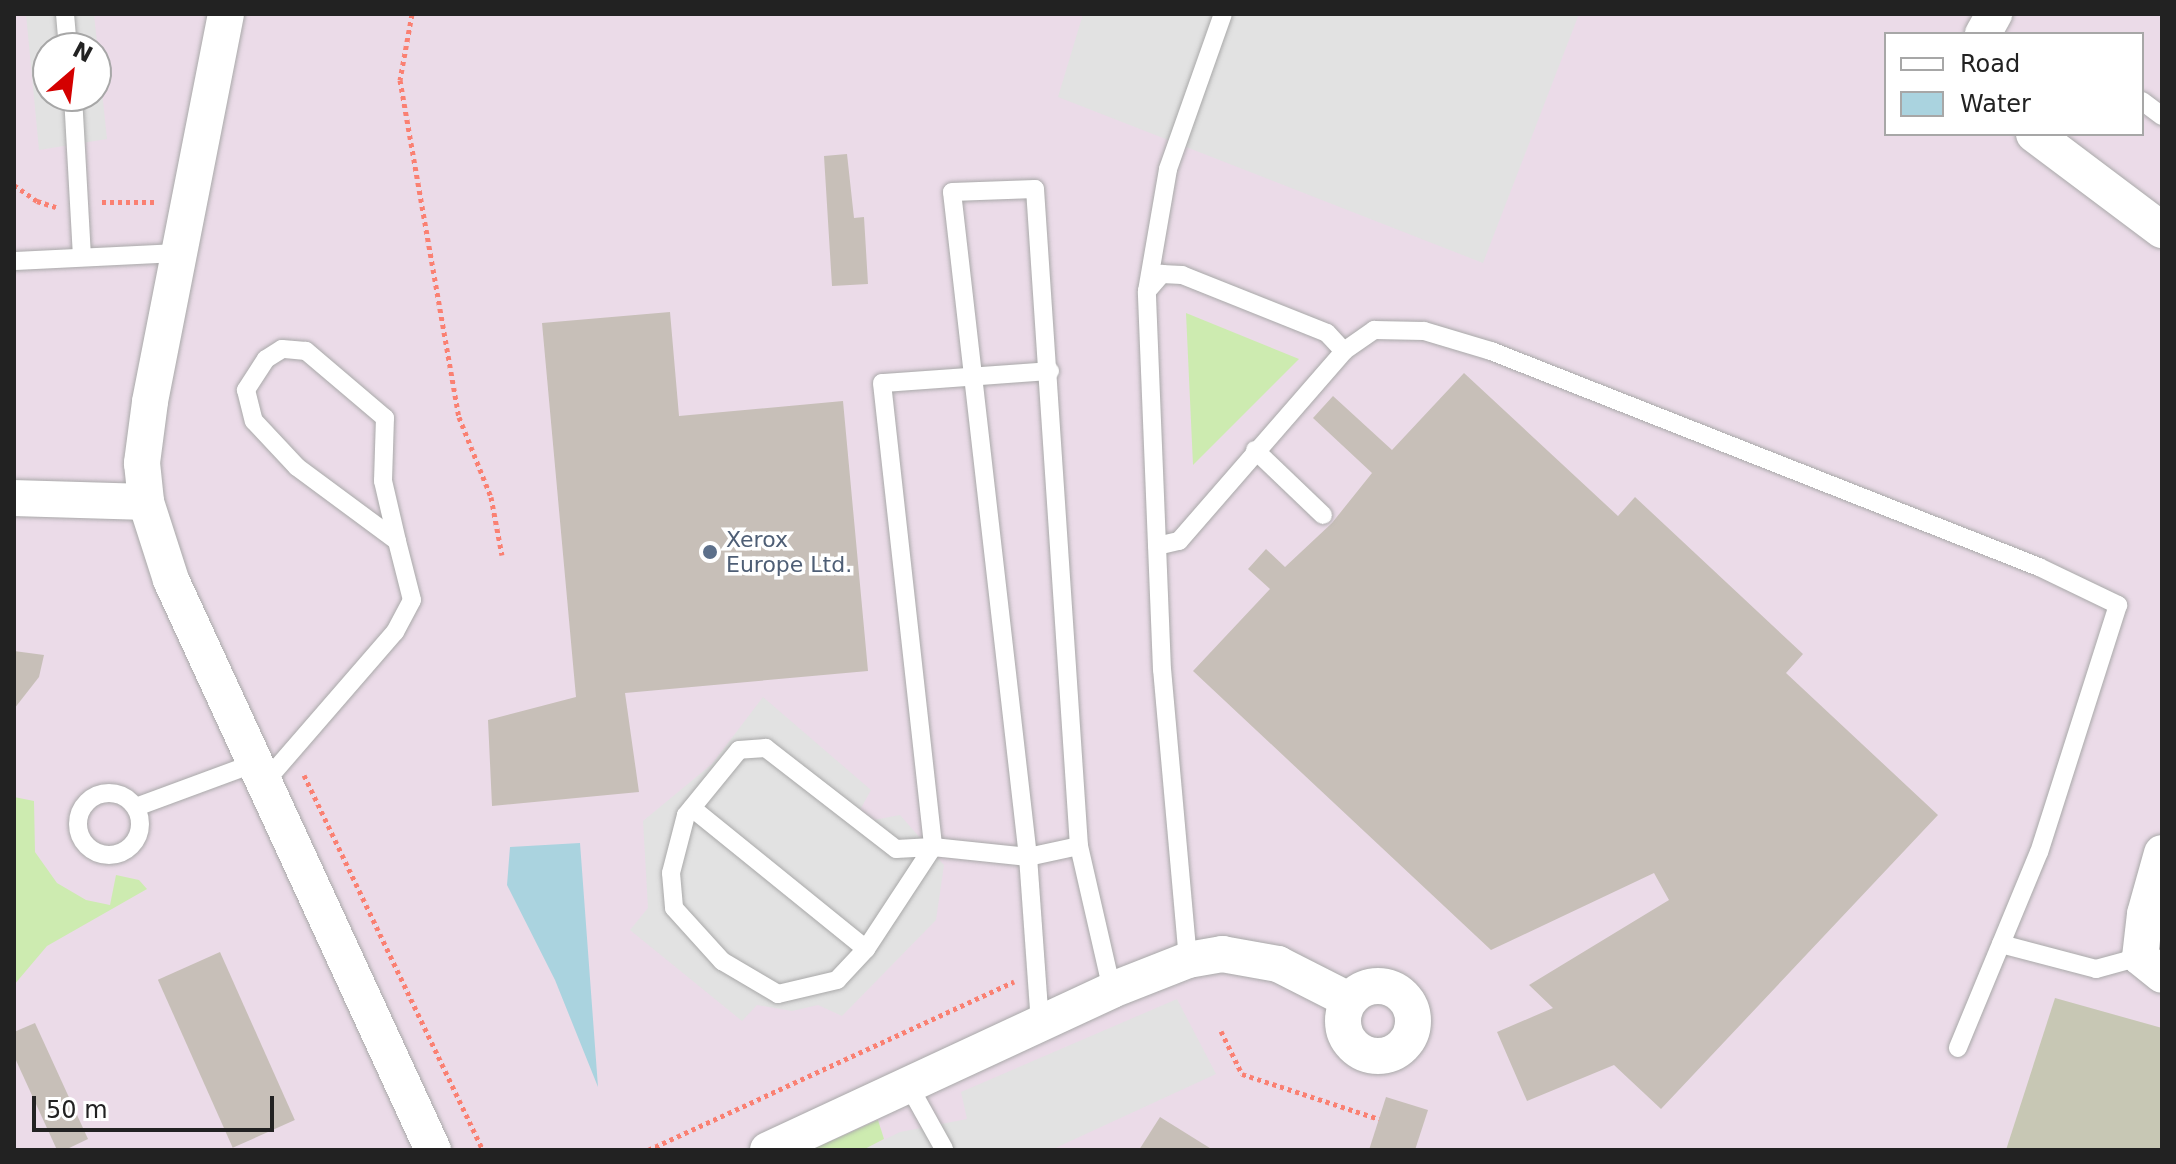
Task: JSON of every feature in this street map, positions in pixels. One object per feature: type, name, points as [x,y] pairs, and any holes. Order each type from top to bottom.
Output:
[{"type":"street","points":[[226,14],[150,402],[142,463],[146,502],[171,580],[433,1150]]},
{"type":"street","points":[[1984,32],[1994,14]]},
{"type":"street","points":[[2037,136],[2162,230]]},
{"type":"street","points":[[14,498],[146,502]]},
{"type":"street","points":[[2151,966],[2145,914],[2162,853]]},
{"type":"street","points":[[768,1150],[1112,990],[1188,960],[1222,954],[1278,964],[1349,1000]]},
{"type":"lane","points":[[1188,960],[1162,670],[1147,291],[1168,169],[1223,14]]},
{"type":"lane","points":[[2144,102],[2162,116]]},
{"type":"lane","points":[[74,112],[82,255]]},
{"type":"lane","points":[[1040,1024],[1028,857],[952,192],[1035,189],[1050,371],[1079,846],[1112,990]]},
{"type":"lane","points":[[14,261],[82,255],[179,253]]},
{"type":"lane","points":[[1147,291],[1162,274],[1182,275],[1327,333],[1344,351]]},
{"type":"lane","points":[[1157,546],[1179,541],[1344,351],[1374,330],[1424,331],[1491,351],[2039,567],[2118,605],[2039,852],[1958,1048]]},
{"type":"lane","points":[[136,807],[260,773],[292,750],[401,622],[412,600],[383,481],[385,418],[306,351],[282,349],[266,359],[246,390],[254,421],[297,467],[397,541]]},
{"type":"lane","points":[[1050,371],[882,383],[933,847],[866,949],[837,980],[778,994],[722,961],[674,908],[671,873],[692,808],[739,750],[766,748],[896,849],[933,847],[1028,857],[1079,846]]},
{"type":"lane","points":[[1255,450],[1323,515]]},
{"type":"lane","points":[[692,808],[866,949]]},
{"type":"lane","points":[[2001,944],[2096,969],[2151,966]]},
{"type":"lane","points":[[909,1086],[944,1149]]},
{"type":"path","points":[[412,14],[400,80],[459,417],[491,497],[502,555]]},
{"type":"path","points":[[292,750],[483,1150]]},
{"type":"path","points":[[648,1150],[1036,971]]},
{"type":"path","points":[[1221,1031],[1242,1074],[1379,1119]]},
{"type":"shaded area","points":[[14,14],[2162,14],[2162,1150],[14,1150]]},
{"type":"shaded area","points":[[26,14],[94,14],[96,32],[32,32],[32,77]]},
{"type":"shaded area","points":[[1083,14],[1579,14],[1483,263],[1058,97]]},
{"type":"shaded area","points":[[35,112],[104,112],[107,139],[39,150]]},
{"type":"shaded area","points":[[763,697],[871,790],[860,810],[874,820],[900,815],[944,865],[936,920],[842,1016],[818,1005],[792,1011],[757,1005],[742,1021],[630,930],[648,908],[643,821],[712,764]]},
{"type":"shaded area","points":[[2055,998],[2162,1028],[2162,1150],[2006,1150]]},
{"type":"shaded area","points":[[1177,999],[1216,1074],[1051,1150],[863,1150],[900,1132],[967,1119],[961,1092]]},
{"type":"green space","points":[[1186,313],[1299,359],[1193,465]]},
{"type":"green space","points":[[14,797],[34,801],[35,852],[57,883],[86,900],[110,905],[116,875],[139,880],[147,889],[47,946],[14,985]]},
{"type":"green space","points":[[878,1120],[884,1139],[863,1150],[811,1150]]},
{"type":"water","points":[[580,843],[598,1087],[555,980],[507,885],[510,847]]},
{"type":"building","points":[[847,154],[854,218],[864,217],[868,284],[832,286],[824,156]]},
{"type":"building","name":"Xerox Europe Ltd.","points":[[670,312],[679,416],[843,401],[868,671],[625,693],[639,792],[492,806],[488,720],[576,697],[542,323]]},
{"type":"building","points":[[1464,373],[1618,516],[1635,497],[1803,654],[1786,673],[1938,815],[1661,1109],[1614,1065],[1527,1101],[1497,1032],[1553,1008],[1529,985],[1669,900],[1654,873],[1491,950],[1193,671],[1270,589],[1248,569],[1266,549],[1285,567],[1332,523],[1372,473],[1313,418],[1333,396],[1392,450]]},
{"type":"building","points":[[14,651],[44,655],[39,677],[14,709]]},
{"type":"building","points":[[220,952],[295,1120],[233,1148],[158,980]]},
{"type":"building","points":[[35,1023],[88,1139],[65,1150],[57,1150],[14,1056],[14,1032]]},
{"type":"building","points":[[1386,1097],[1428,1110],[1415,1150],[1369,1150]]},
{"type":"building","points":[[1160,1117],[1213,1150],[1139,1150]]},
{"type":"place","name":"Xerox Europe Ltd.","points":[[710,552]]}]
